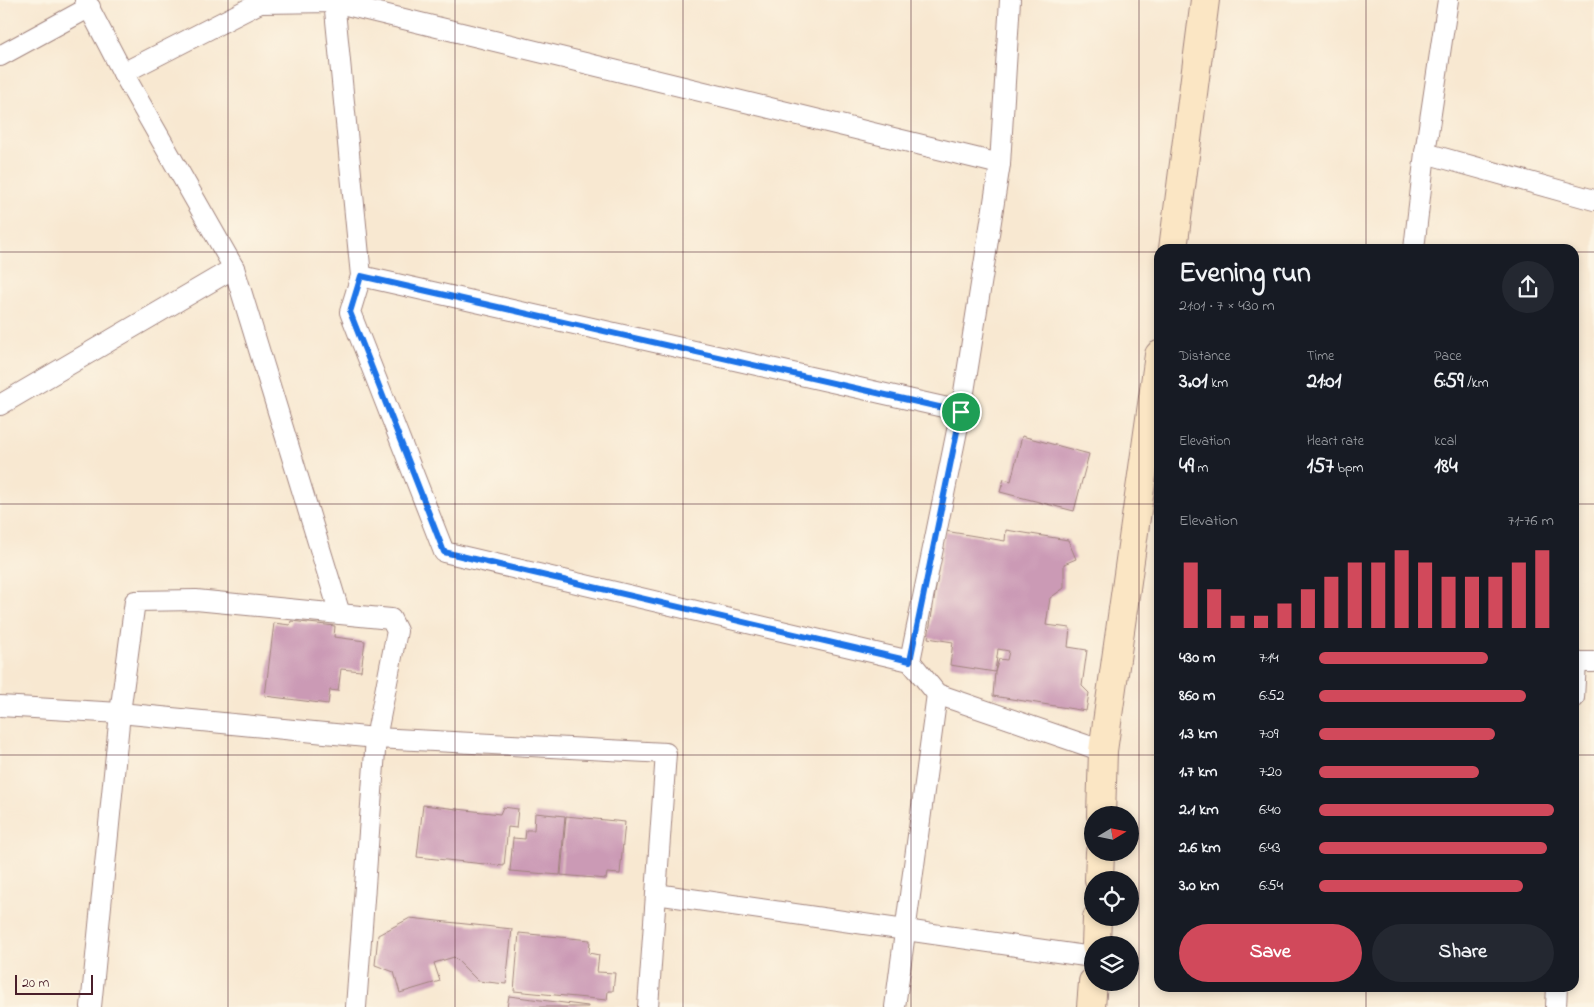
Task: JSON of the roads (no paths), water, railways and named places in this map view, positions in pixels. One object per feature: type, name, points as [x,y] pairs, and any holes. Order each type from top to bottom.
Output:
[{"type":"main road","points":[[1174,244],[1205,0]]},
{"type":"main road","points":[[1101,806],[1103,752],[1154,390]]},
{"type":"main road","points":[[1091,1007],[1092,991]]},
{"type":"street","points":[[910,661],[961,412],[1000,164],[1010,0]]},
{"type":"street","points":[[1415,244],[1425,153],[1448,0]]},
{"type":"street","points":[[123,73],[259,2],[334,1],[1000,164]]},
{"type":"street","points":[[334,1],[361,276],[350,312],[444,552],[910,661],[937,694],[1103,752]]},
{"type":"street","points":[[0,56],[87,4],[123,73],[234,268],[340,614]]},
{"type":"street","points":[[1425,153],[1594,200]]},
{"type":"street","points":[[0,405],[234,268]]},
{"type":"street","points":[[361,276],[961,412]]},
{"type":"street","points":[[91,1007],[120,713],[135,601],[196,600],[390,619],[397,631],[376,738],[356,1007]]},
{"type":"street","points":[[1579,662],[1594,662]]},
{"type":"street","points":[[895,1007],[937,694]]},
{"type":"street","points":[[0,706],[120,713],[376,738],[666,753],[648,1007]]},
{"type":"street","points":[[656,894],[1084,956]]},
{"type":"street","points":[[1556,1007],[1557,992]]}]
